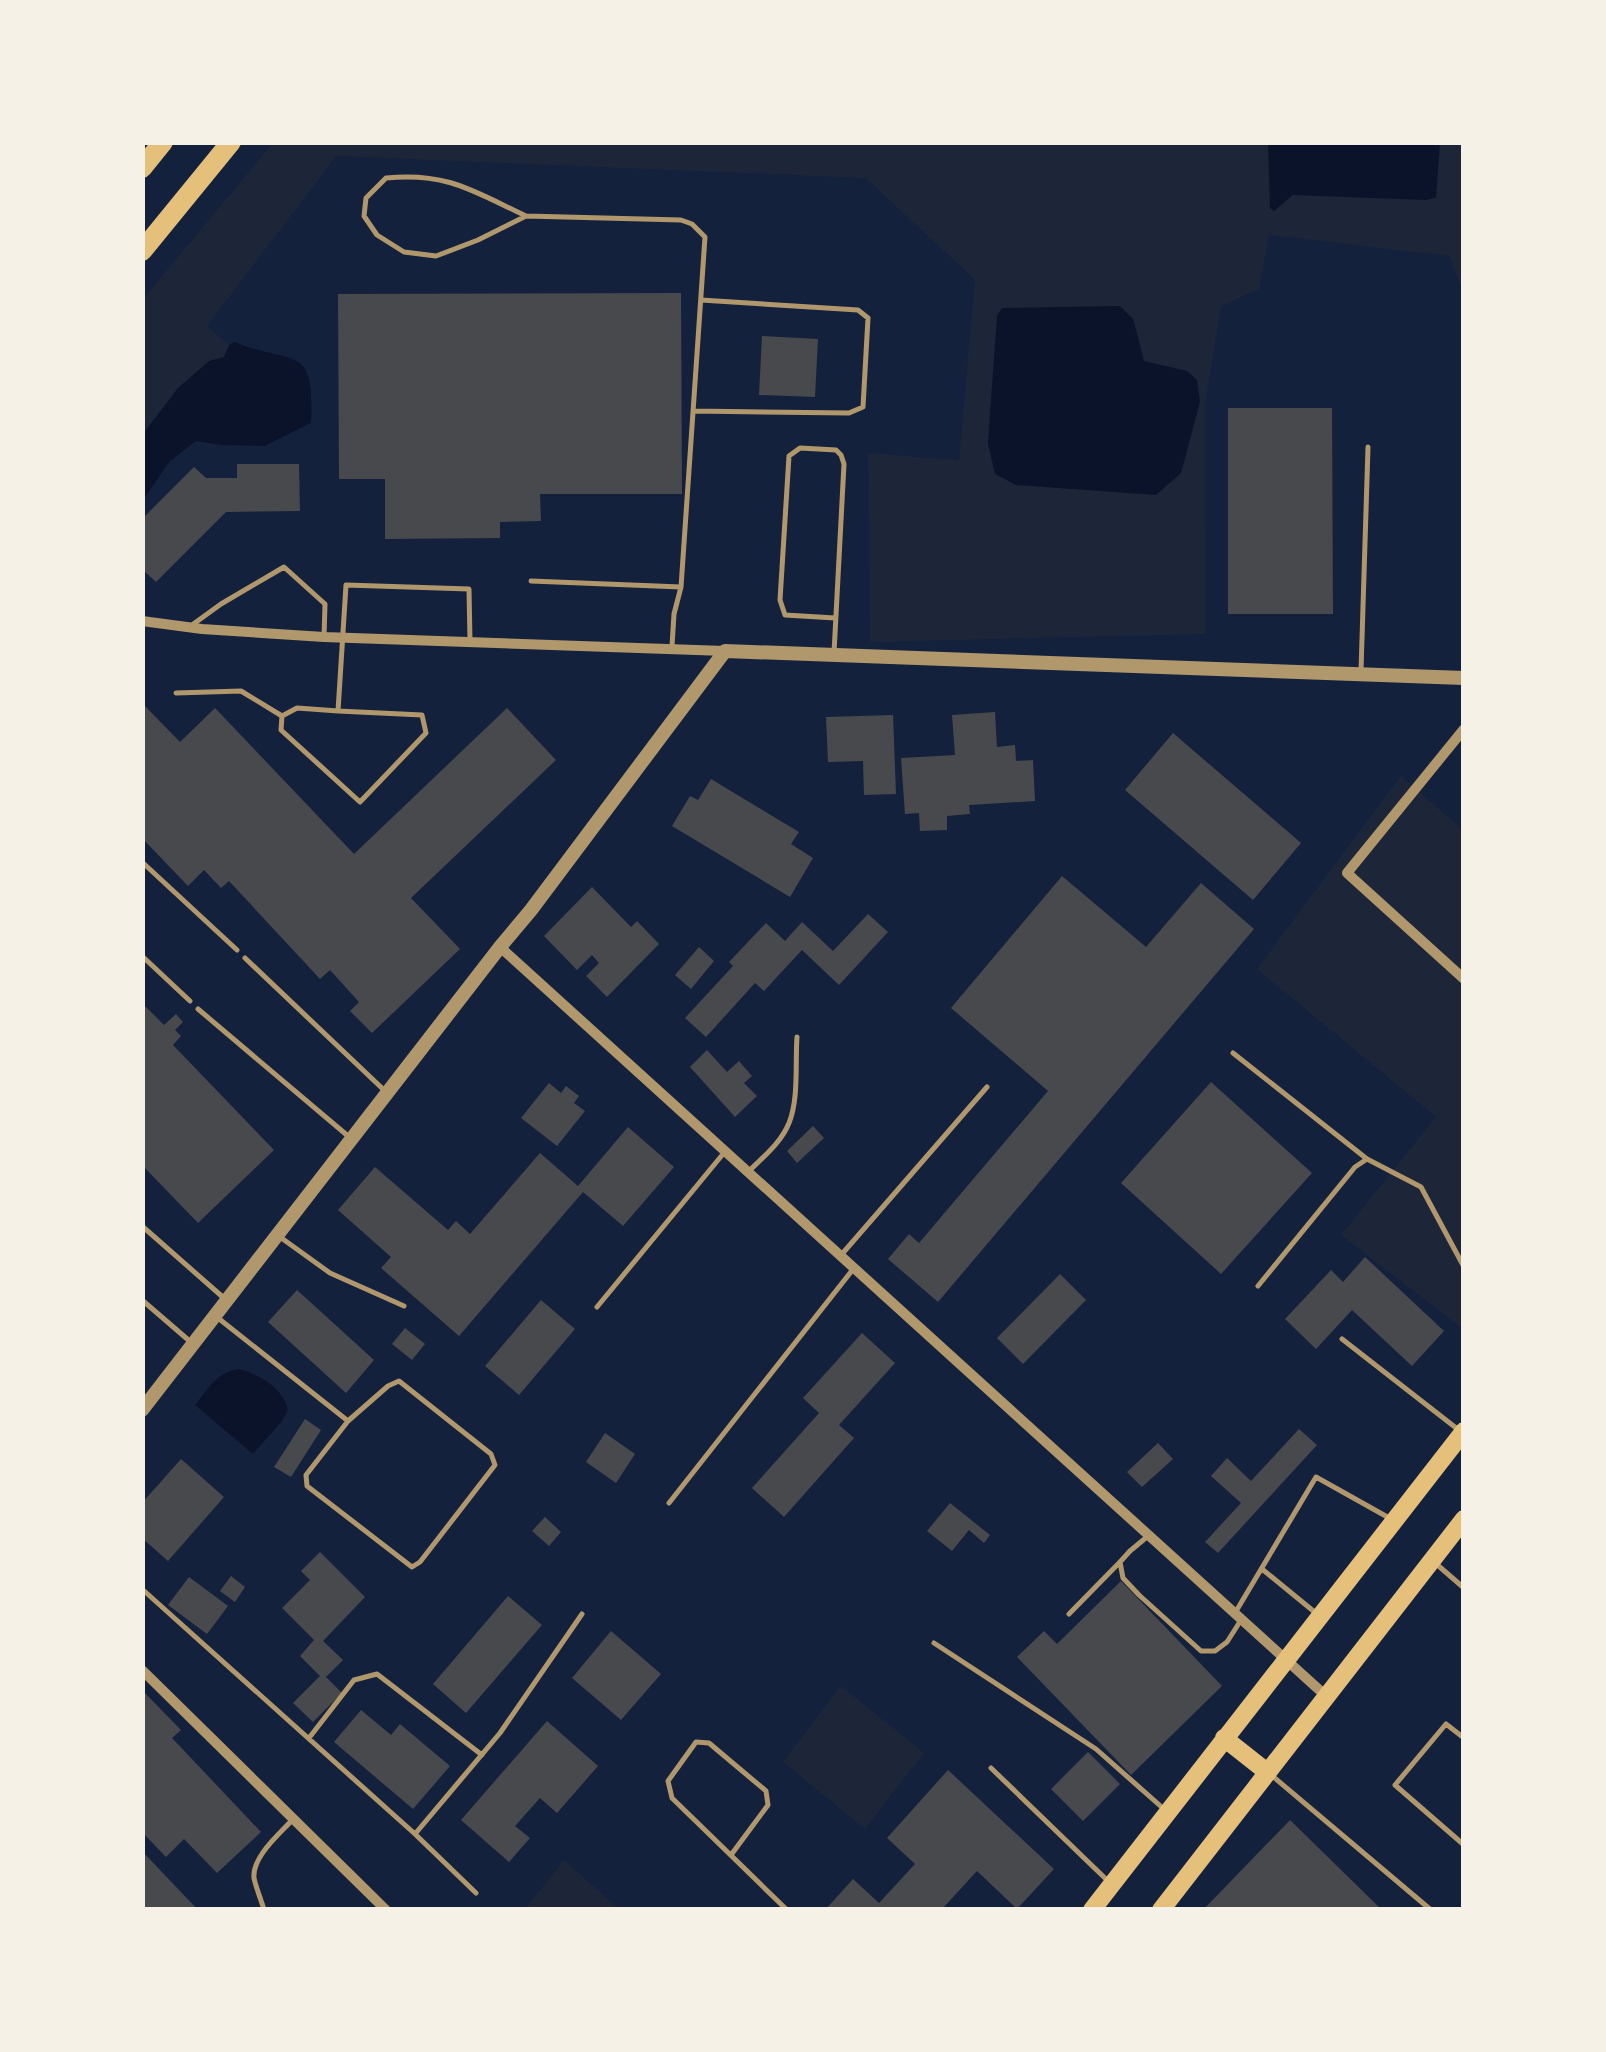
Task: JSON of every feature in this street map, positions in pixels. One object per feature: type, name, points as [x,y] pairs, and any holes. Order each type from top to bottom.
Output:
[{"type":"highway","points":[[142,168],[163,142]]},
{"type":"highway","points":[[142,251],[232,142]]},
{"type":"main road","points":[[1092,1910],[1463,1432]]},
{"type":"main road","points":[[1161,1910],[1464,1519]]},
{"type":"main road","points":[[1224,1738],[1267,1772]]},
{"type":"street","points":[[142,621],[188,628],[342,638],[1464,678]]},
{"type":"street","points":[[142,1410],[554,880],[725,651]]},
{"type":"street","points":[[1464,728],[1347,873],[1464,979]]},
{"type":"street","points":[[500,947],[1326,1696]]},
{"type":"street","points":[[142,1670],[386,1910]]},
{"type":"lane","points":[[526,216],[436,256],[404,252],[377,236],[364,216],[366,198],[386,178],[414,175],[456,182],[526,216],[681,220],[692,224],[706,238],[681,587],[674,614],[672,650]]},
{"type":"lane","points":[[694,410],[849,414],[863,407],[868,318],[858,310],[701,300]]},
{"type":"lane","points":[[1360,674],[1368,447]]},
{"type":"lane","points":[[834,656],[844,464],[836,450],[800,448],[790,456],[781,608],[785,615],[835,618]]},
{"type":"lane","points":[[188,628],[284,567],[325,604],[324,637]]},
{"type":"lane","points":[[531,582],[681,587]]},
{"type":"lane","points":[[338,711],[346,585],[469,589],[470,642]]},
{"type":"lane","points":[[176,693],[241,690],[282,716]]},
{"type":"lane","points":[[297,708],[422,715],[426,733],[360,802],[281,730],[282,716],[297,708]]},
{"type":"lane","points":[[142,862],[237,950]]},
{"type":"lane","points":[[142,956],[190,1001]]},
{"type":"lane","points":[[245,958],[387,1094]]},
{"type":"lane","points":[[198,1009],[352,1139]]},
{"type":"lane","points":[[748,1172],[774,1146],[789,1122],[797,1037]]},
{"type":"lane","points":[[1232,1052],[1367,1159],[1422,1187],[1464,1266]]},
{"type":"lane","points":[[840,1256],[987,1087]]},
{"type":"lane","points":[[597,1307],[725,1151]]},
{"type":"lane","points":[[1258,1286],[1355,1167],[1367,1159]]},
{"type":"lane","points":[[142,1226],[227,1300]]},
{"type":"lane","points":[[278,1235],[330,1273],[404,1306]]},
{"type":"lane","points":[[670,1503],[854,1268]]},
{"type":"lane","points":[[142,1300],[194,1344]]},
{"type":"lane","points":[[216,1316],[348,1421]]},
{"type":"lane","points":[[1342,1339],[1463,1432]]},
{"type":"lane","points":[[399,1381],[490,1454],[494,1465],[420,1562],[412,1566],[308,1486],[306,1475],[348,1421],[399,1381]]},
{"type":"lane","points":[[1120,1562],[1131,1587],[1201,1651],[1215,1652],[1227,1642],[1262,1568],[1316,1477],[1394,1521]]},
{"type":"lane","points":[[1070,1614],[1148,1536]]},
{"type":"lane","points":[[1432,1560],[1464,1588]]},
{"type":"lane","points":[[1262,1568],[1320,1616]]},
{"type":"lane","points":[[142,1589],[476,1892]]},
{"type":"lane","points":[[415,1834],[500,1733],[582,1614]]},
{"type":"lane","points":[[934,1643],[1096,1749],[1167,1812]]},
{"type":"lane","points":[[309,1738],[354,1680],[377,1674],[482,1754]]},
{"type":"lane","points":[[1464,1738],[1446,1724],[1395,1785],[1464,1845]]},
{"type":"lane","points":[[730,1855],[768,1805],[766,1791],[709,1742],[696,1742],[668,1781],[672,1798],[730,1855],[787,1910]]},
{"type":"lane","points":[[991,1768],[1111,1884]]},
{"type":"lane","points":[[1267,1772],[1431,1910]]},
{"type":"lane","points":[[264,1910],[254,1882],[254,1869],[294,1818]]},
{"type":"shaded area","points":[[273,143],[1463,143],[1463,291],[1449,256],[1269,235],[1259,289],[1221,306],[1205,404],[1206,634],[870,642],[868,453],[959,460],[975,280],[866,178],[336,156],[207,326],[229,345],[224,357],[178,388],[143,434],[142,300]],"holes":[[[1002,309],[1133,319],[1144,361],[1187,371],[995,474],[988,443],[997,316]]]},
{"type":"shaded area","points":[[1268,143],[1440,143],[1436,198],[1293,195],[1274,211],[1270,208]]},
{"type":"shaded area","points":[[1120,306],[1133,319],[1144,361],[1187,371],[1197,380],[1200,402],[1181,473],[1156,495],[1016,485],[995,474],[988,443],[997,316],[1002,308]]},
{"type":"shaded area","points":[[235,342],[297,361],[305,368],[311,423],[265,446],[196,441],[170,461],[143,500],[143,434],[178,388],[209,361],[224,357],[229,345]]},
{"type":"shaded area","points":[[1401,776],[1463,830],[1463,1329],[1341,1235],[1436,1117],[1257,969]]},
{"type":"shaded area","points":[[239,1369],[269,1383],[288,1410],[253,1454],[195,1405],[219,1377]]},
{"type":"shaded area","points":[[841,1686],[924,1753],[865,1829],[783,1762]]},
{"type":"shaded area","points":[[564,1860],[619,1909],[525,1909]]},
{"type":"building","points":[[681,293],[682,494],[540,494],[541,521],[500,522],[500,538],[385,539],[385,479],[339,479],[338,294]]},
{"type":"building","points":[[762,336],[818,339],[815,397],[759,395]]},
{"type":"building","points":[[1228,408],[1332,408],[1333,614],[1228,614]]},
{"type":"building","points":[[237,464],[299,464],[300,511],[226,512],[156,582],[142,569],[142,519],[194,467],[206,478],[237,478]]},
{"type":"building","points":[[142,703],[180,742],[215,708],[354,854],[507,708],[556,760],[411,898],[460,949],[372,1033],[350,1011],[359,1002],[330,970],[320,979],[229,881],[221,888],[204,870],[188,886],[142,838]]},
{"type":"building","points":[[995,712],[997,747],[1015,745],[1016,761],[1033,760],[1035,801],[969,805],[970,814],[947,816],[947,830],[920,831],[919,813],[905,814],[901,758],[955,755],[952,715]]},
{"type":"building","points":[[893,715],[896,794],[864,795],[863,761],[828,762],[826,717]]},
{"type":"building","points":[[1173,733],[1301,843],[1253,900],[1125,790]]},
{"type":"building","points":[[711,779],[799,832],[791,844],[813,858],[790,897],[672,826],[690,796],[698,800]]},
{"type":"building","points":[[1062,876],[1146,947],[1201,883],[1254,929],[938,1302],[888,1259],[909,1234],[919,1243],[1048,1091],[951,1008]]},
{"type":"building","points":[[592,887],[631,927],[637,921],[659,944],[607,997],[586,976],[599,963],[592,955],[577,970],[544,936]]},
{"type":"building","points":[[868,914],[888,932],[839,985],[802,950],[764,991],[755,983],[706,1037],[685,1018],[766,923],[785,941],[802,922],[833,951]]},
{"type":"building","points":[[699,947],[714,961],[691,989],[675,975]]},
{"type":"building","points":[[142,1003],[164,1025],[176,1014],[183,1022],[175,1030],[181,1036],[173,1045],[274,1150],[198,1223],[142,1165]]},
{"type":"building","points":[[707,1050],[727,1072],[739,1061],[752,1076],[744,1083],[757,1096],[735,1117],[690,1067]]},
{"type":"building","points":[[1211,1082],[1312,1173],[1221,1274],[1121,1183]]},
{"type":"building","points":[[549,1083],[561,1093],[566,1086],[579,1096],[574,1103],[585,1111],[557,1146],[521,1118]]},
{"type":"building","points":[[813,1126],[824,1138],[797,1163],[787,1151]]},
{"type":"building","points":[[628,1127],[674,1167],[623,1226],[583,1192],[459,1336],[381,1268],[391,1257],[338,1210],[375,1167],[448,1230],[456,1221],[470,1234],[540,1153],[578,1186]]},
{"type":"building","points":[[1365,1257],[1444,1331],[1412,1366],[1352,1310],[1316,1349],[1285,1319],[1331,1270],[1343,1282]]},
{"type":"building","points":[[1060,1274],[1086,1300],[1023,1364],[997,1338]]},
{"type":"building","points":[[297,1290],[374,1360],[346,1393],[268,1322]]},
{"type":"building","points":[[541,1300],[575,1329],[519,1395],[485,1366]]},
{"type":"building","points":[[405,1328],[425,1344],[412,1360],[392,1344]]},
{"type":"building","points":[[862,1333],[895,1363],[839,1425],[854,1438],[784,1517],[752,1488],[819,1413],[803,1398]]},
{"type":"building","points":[[305,1419],[321,1430],[291,1477],[274,1467]]},
{"type":"building","points":[[1299,1429],[1317,1445],[1218,1553],[1205,1542],[1241,1503],[1211,1476],[1227,1458],[1251,1481]]},
{"type":"building","points":[[605,1433],[635,1454],[616,1483],[586,1462]]},
{"type":"building","points":[[1158,1443],[1173,1459],[1142,1487],[1127,1472]]},
{"type":"building","points":[[181,1459],[224,1497],[168,1561],[142,1538],[142,1503]]},
{"type":"building","points":[[950,1503],[990,1535],[984,1543],[969,1530],[952,1551],[927,1531]]},
{"type":"building","points":[[545,1517],[561,1532],[549,1546],[532,1531]]},
{"type":"building","points":[[320,1552],[365,1597],[323,1641],[343,1660],[326,1677],[342,1693],[313,1722],[293,1703],[320,1676],[300,1656],[314,1640],[282,1608],[310,1580],[301,1571]]},
{"type":"building","points":[[231,1576],[245,1587],[235,1602],[220,1591]]},
{"type":"building","points":[[189,1577],[228,1606],[207,1634],[168,1605]]},
{"type":"building","points":[[1121,1581],[1222,1686],[1131,1775],[1017,1657],[1044,1631],[1057,1644]]},
{"type":"building","points":[[508,1596],[542,1625],[466,1713],[433,1684]]},
{"type":"building","points":[[611,1631],[661,1674],[621,1720],[572,1678]]},
{"type":"building","points":[[142,1690],[181,1730],[172,1738],[261,1832],[217,1873],[184,1839],[166,1857],[142,1832]]},
{"type":"building","points":[[361,1710],[391,1735],[400,1724],[450,1766],[413,1809],[334,1742]]},
{"type":"building","points":[[547,1721],[598,1766],[557,1813],[540,1798],[515,1826],[530,1838],[509,1862],[461,1820]]},
{"type":"building","points":[[1088,1752],[1120,1784],[1083,1821],[1051,1789]]},
{"type":"building","points":[[948,1770],[1054,1869],[1017,1909],[977,1871],[945,1910],[825,1910],[853,1879],[879,1903],[915,1864],[887,1838]]},
{"type":"building","points":[[1290,1820],[1382,1910],[1203,1910]]},
{"type":"building","points":[[142,1851],[198,1910],[142,1910]]}]
